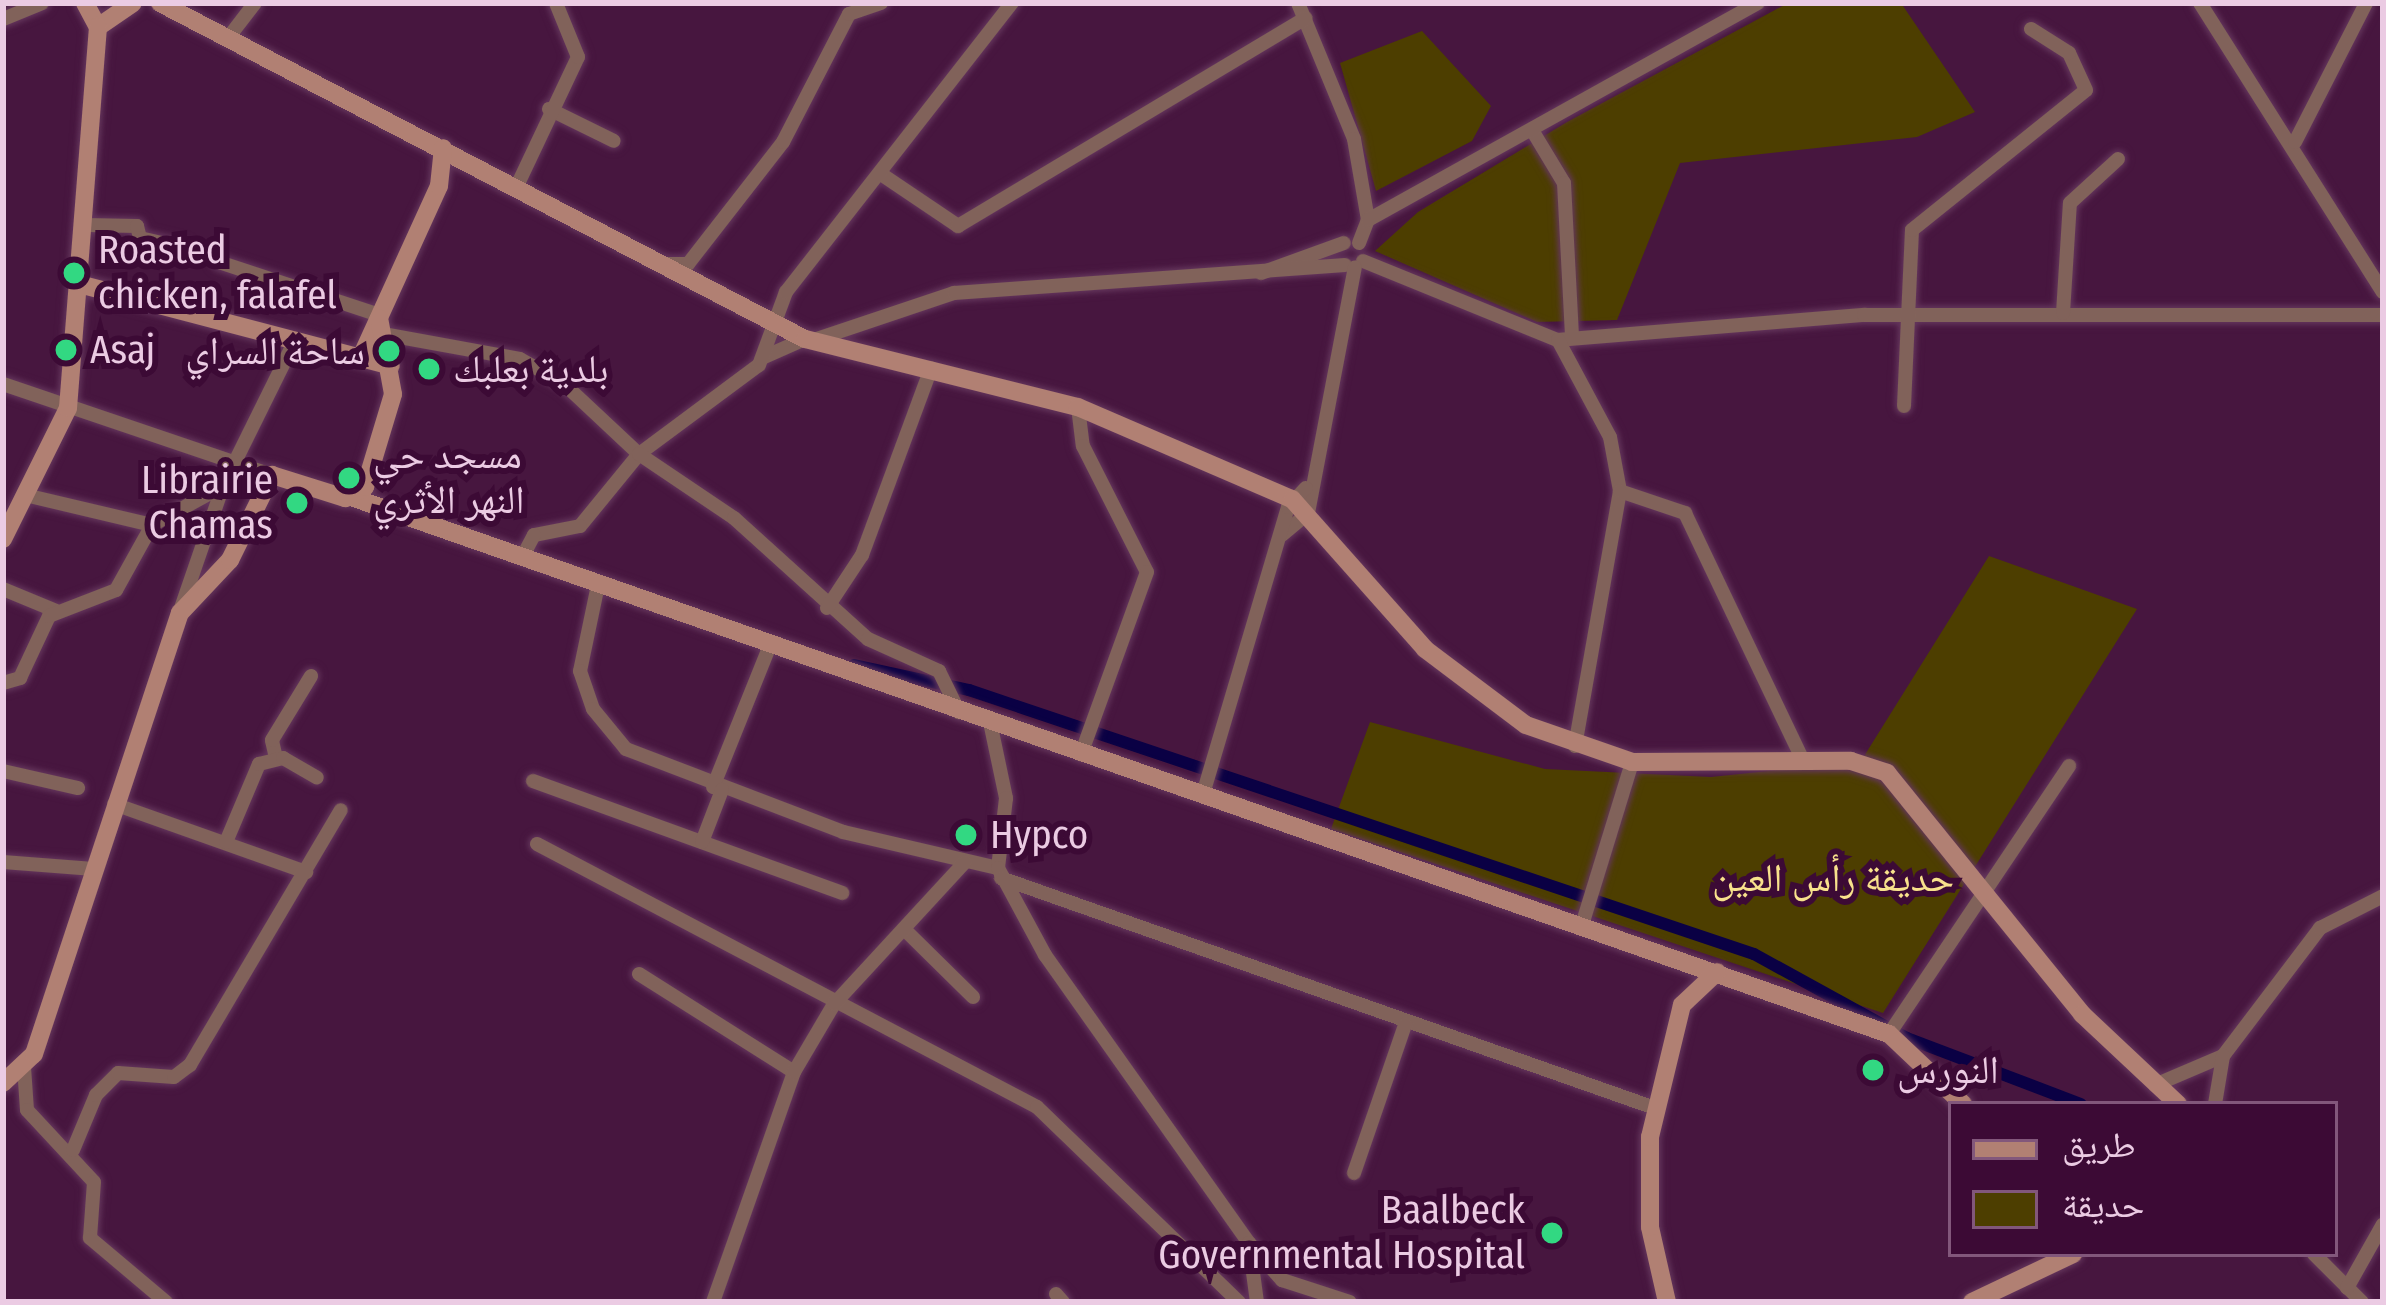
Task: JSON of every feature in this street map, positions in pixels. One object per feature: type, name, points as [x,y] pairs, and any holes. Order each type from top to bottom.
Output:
[{"type":"street","points":[[3,19],[43,3]]},
{"type":"street","points":[[3,539],[68,409],[83,285],[98,27],[85,3]]},
{"type":"street","points":[[98,27],[133,3]]},
{"type":"street","points":[[160,3],[808,340],[1102,415],[1298,507],[1458,680],[1574,746],[1632,762],[1851,760],[1901,782],[1972,897],[2174,1101]]},
{"type":"street","points":[[228,38],[255,3]]},
{"type":"street","points":[[516,188],[549,109],[579,55],[556,3]]},
{"type":"street","points":[[666,265],[688,264],[783,142],[849,14],[881,3]]},
{"type":"street","points":[[764,357],[773,321],[1012,3]]},
{"type":"street","points":[[1257,276],[1351,243],[1368,220],[1759,3]]},
{"type":"street","points":[[2200,3],[2295,142],[2383,292]]},
{"type":"street","points":[[2295,142],[2366,3]]},
{"type":"street","points":[[881,174],[958,226],[1301,10],[1354,139],[1368,220]]},
{"type":"street","points":[[1904,406],[1902,315],[1912,230],[2086,90],[2069,53],[2031,29]]},
{"type":"street","points":[[549,109],[614,141]]},
{"type":"street","points":[[1532,130],[1564,183],[1565,338],[1610,437],[1620,491],[1574,746]]},
{"type":"street","points":[[361,357],[439,186],[443,148]]},
{"type":"street","points":[[2063,313],[2070,203],[2118,159]]},
{"type":"street","points":[[439,186],[473,166]]},
{"type":"street","points":[[86,225],[137,226],[140,238],[184,248]]},
{"type":"street","points":[[1205,786],[1282,535],[1298,507],[1354,264],[1351,243]]},
{"type":"street","points":[[1351,243],[1354,264]]},
{"type":"street","points":[[218,262],[380,322],[520,359],[563,383],[639,454],[734,518],[827,608],[939,670],[959,712]]},
{"type":"street","points":[[523,555],[534,535],[580,526],[639,454],[732,393],[764,357],[954,293],[1257,276],[1354,264],[1565,338],[1902,315],[2383,315]]},
{"type":"street","points":[[83,285],[391,366]]},
{"type":"street","points":[[351,497],[368,479],[391,366],[380,322]]},
{"type":"street","points":[[166,1302],[90,1238],[94,1182],[73,1150],[26,1110],[24,1067],[223,486],[296,340]]},
{"type":"street","points":[[827,608],[862,555],[931,368]]},
{"type":"street","points":[[3,384],[523,555],[769,648],[959,712],[990,722],[1087,738],[1205,786],[1584,920],[1665,955],[1889,1034],[1926,1058],[1961,1101]]},
{"type":"street","points":[[1078,407],[1083,446],[1147,572],[1087,738]]},
{"type":"street","points":[[1083,446],[1102,415]]},
{"type":"street","points":[[180,613],[230,560],[272,476]]},
{"type":"street","points":[[3,589],[56,611],[116,590],[152,525],[223,486]]},
{"type":"street","points":[[1620,491],[1685,513],[1804,762]]},
{"type":"street","points":[[25,495],[152,525]]},
{"type":"street","points":[[598,585],[580,654],[592,710],[626,749],[718,789],[1000,873],[1405,1025],[1655,1108]]},
{"type":"street","points":[[3,683],[20,678],[56,611]]},
{"type":"street","points":[[702,842],[769,648]]},
{"type":"street","points":[[276,758],[272,740],[311,676]]},
{"type":"street","points":[[990,722],[1006,798],[1000,873],[1249,1243],[1282,1280],[1350,1302]]},
{"type":"street","points":[[226,842],[252,772],[276,758]]},
{"type":"street","points":[[276,758],[317,778]]},
{"type":"street","points":[[1584,920],[1632,762]]},
{"type":"street","points":[[1889,1034],[1972,897],[2069,766]]},
{"type":"street","points":[[3,771],[78,788]]},
{"type":"street","points":[[533,781],[842,893]]},
{"type":"street","points":[[114,804],[306,872]]},
{"type":"street","points":[[73,1150],[118,1073],[174,1077],[190,1065],[340,810]]},
{"type":"street","points":[[537,844],[1037,1107],[1239,1302]]},
{"type":"street","points":[[3,862],[94,869]]},
{"type":"street","points":[[713,1302],[794,1072],[834,1004],[965,862]]},
{"type":"street","points":[[2216,1101],[2224,1056],[2320,928],[2383,896]]},
{"type":"street","points":[[904,929],[973,997]]},
{"type":"street","points":[[1665,955],[1682,1005]]},
{"type":"street","points":[[1666,1302],[1647,1197],[1655,1108],[1682,1005],[1717,972]]},
{"type":"street","points":[[639,974],[794,1072]]},
{"type":"street","points":[[1354,1173],[1405,1025]]},
{"type":"street","points":[[2155,1085],[2224,1056]]},
{"type":"street","points":[[3,1083],[24,1067]]},
{"type":"street","points":[[2347,1288],[2383,1224]]},
{"type":"street","points":[[1249,1243],[1258,1299],[1282,1280]]},
{"type":"street","points":[[2317,1257],[2362,1302]]},
{"type":"street","points":[[1972,1302],[2045,1260]]},
{"type":"green space","points":[[1788,3],[1901,3],[1975,112],[1917,137],[1680,163],[1617,320],[1537,322],[1375,251],[1418,212],[1567,122]]},
{"type":"green space","points":[[1422,31],[1491,106],[1472,141],[1376,191],[1340,63]]},
{"type":"green space","name":"حديقة رأس العين","points":[[1989,556],[2137,609],[1883,1013],[1331,829],[1370,722],[1545,769],[1711,777],[1861,761]]},
{"type":"waterway","points":[[854,665],[969,690],[1754,954],[1907,1038],[2073,1101]]},
{"type":"place","name":"Roasted chicken, falafel","points":[[74,273]]},
{"type":"place","name":"Asaj","points":[[66,350]]},
{"type":"place","name":"ساحة السراي","points":[[389,351]]},
{"type":"place","name":"بلدية بعلبك","points":[[429,369]]},
{"type":"place","name":"مسجد حي النهر الأثري","points":[[349,478]]},
{"type":"place","name":"Librairie Chamas","points":[[297,503]]},
{"type":"place","name":"Hypco","points":[[966,835]]},
{"type":"place","name":"النورس","points":[[1873,1070]]},
{"type":"place","name":"Baalbeck Governmental Hospital","points":[[1552,1233]]}]
